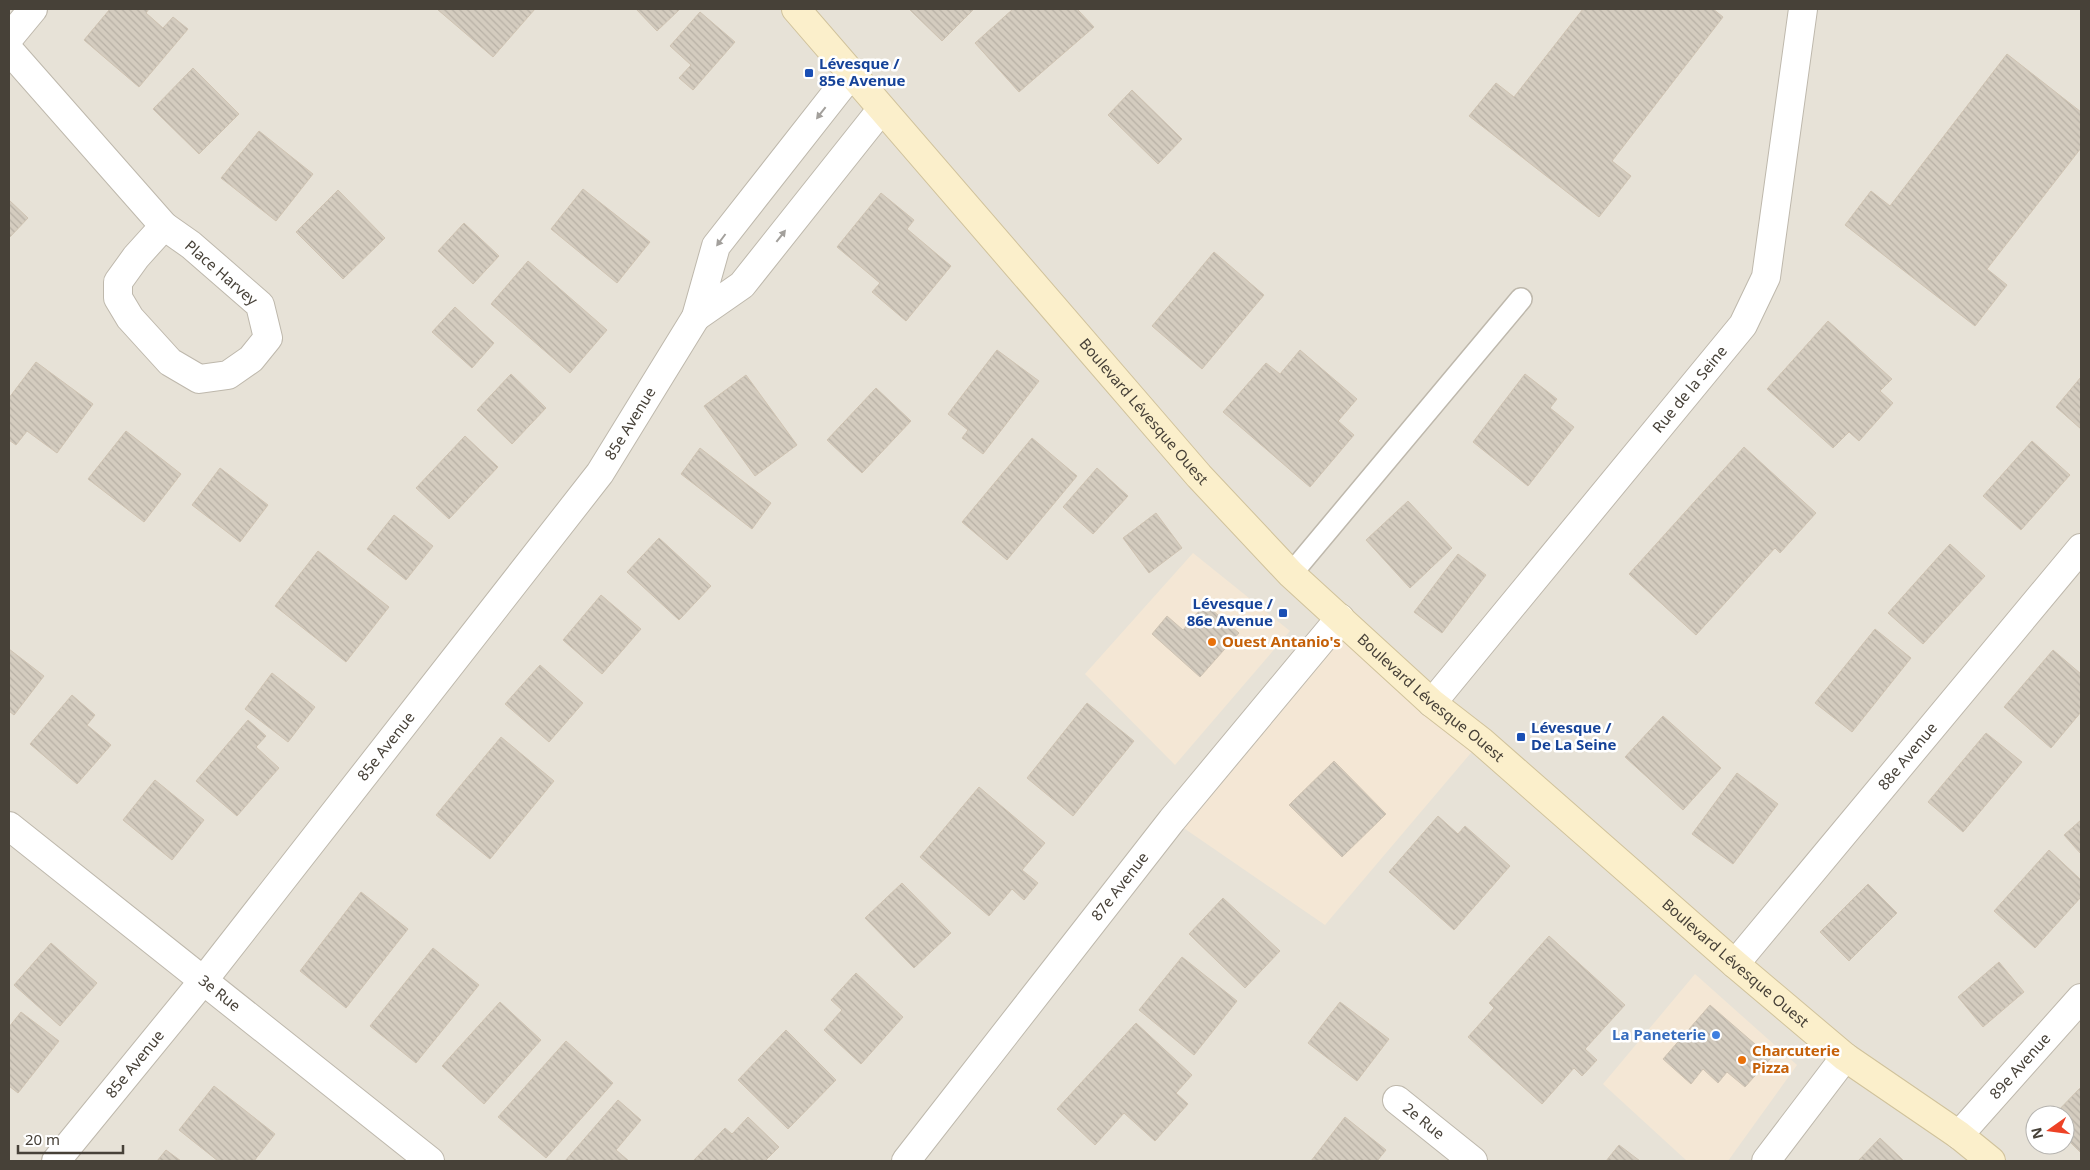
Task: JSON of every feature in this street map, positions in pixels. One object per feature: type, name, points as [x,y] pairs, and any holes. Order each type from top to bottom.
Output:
[{"type":"street","points":[[9,38],[33,9]]},
{"type":"street","name":"Boulevard Lévesque Ouest","points":[[796,9],[881,110],[1199,476],[1291,574],[1432,703],[1481,741],[1735,964],[1846,1057],[1959,1135],[1991,1161]]},
{"type":"street","name":"Rue de la Seine","points":[[1432,703],[1743,325],[1766,277],[1803,9]]},
{"type":"street","name":"Place Harvey","points":[[9,50],[164,226],[192,245],[260,305],[268,338],[251,359],[228,375],[199,379],[170,362],[130,318],[118,298],[118,282],[136,257],[164,226]]},
{"type":"street","name":"85e Avenue","points":[[56,1161],[203,981],[600,473],[696,317],[716,246],[851,74]]},
{"type":"street","name":"85e Avenue","points":[[696,317],[742,284],[881,110]]},
{"type":"street","name":"88e Avenue","points":[[1735,964],[2081,548]]},
{"type":"street","name":"87e Avenue","points":[[906,1161],[1172,820],[1340,618]]},
{"type":"street","name":"3e Rue","points":[[9,826],[430,1161]]},
{"type":"street","name":"89e Avenue","points":[[1959,1135],[2081,998]]},
{"type":"street","points":[[1766,1161],[1846,1057]]},
{"type":"street","name":"2e Rue","points":[[1397,1100],[1468,1160]]},
{"type":"lane","points":[[1291,574],[1521,299]]},
{"type":"shaded area","points":[[9,9],[2081,9],[2081,1161],[9,1161]]},
{"type":"shaded area","points":[[1193,553],[1290,631],[1175,765],[1085,674]]},
{"type":"shaded area","points":[[1340,618],[1481,741],[1325,925],[1172,820]]},
{"type":"shaded area","points":[[1695,974],[1797,1065],[1728,1161],[1687,1161],[1603,1084]]},
{"type":"building","points":[[110,9],[149,9],[146,13],[163,28],[173,17],[188,29],[139,87],[84,40]]},
{"type":"building","points":[[437,9],[535,9],[493,57]]},
{"type":"building","points":[[636,9],[680,9],[657,31]]},
{"type":"building","points":[[909,9],[974,9],[942,41]]},
{"type":"building","points":[[1013,9],[1077,9],[1094,27],[1019,92],[975,43]]},
{"type":"building","points":[[1583,9],[1713,9],[1723,17],[1612,161],[1631,176],[1599,217],[1469,116],[1496,83],[1514,97]]},
{"type":"building","points":[[700,12],[735,42],[693,90],[679,78],[691,65],[670,46]]},
{"type":"building","points":[[2007,54],[2081,112],[2081,148],[1987,269],[2007,285],[1975,326],[1845,225],[1871,191],[1890,206]]},
{"type":"building","points":[[193,68],[239,114],[199,154],[153,109]]},
{"type":"building","points":[[1132,90],[1182,139],[1158,164],[1108,115]]},
{"type":"building","points":[[259,131],[313,174],[276,221],[221,178]]},
{"type":"building","points":[[583,189],[650,242],[617,283],[551,229]]},
{"type":"building","points":[[338,190],[385,238],[343,279],[296,232]]},
{"type":"building","points":[[881,193],[914,220],[907,229],[951,266],[906,321],[872,292],[880,283],[837,247]]},
{"type":"building","points":[[9,200],[28,218],[9,238]]},
{"type":"building","points":[[464,223],[499,256],[473,284],[438,251]]},
{"type":"building","points":[[1214,252],[1264,295],[1202,369],[1152,326]]},
{"type":"building","points":[[528,261],[607,330],[570,373],[491,304]]},
{"type":"building","points":[[455,307],[494,343],[472,368],[432,332]]},
{"type":"building","points":[[1828,321],[1892,379],[1880,391],[1893,403],[1859,441],[1849,432],[1833,448],[1767,389]]},
{"type":"building","points":[[997,350],[1039,381],[983,454],[962,438],[968,430],[948,414]]},
{"type":"building","points":[[1300,350],[1357,399],[1338,421],[1354,435],[1310,487],[1223,412],[1266,363],[1280,374]]},
{"type":"building","points":[[36,362],[93,404],[57,453],[27,431],[16,445],[9,440],[9,398]]},
{"type":"building","points":[[511,374],[546,408],[512,444],[477,410]]},
{"type":"building","points":[[1525,374],[1557,399],[1550,408],[1574,427],[1528,486],[1473,442]]},
{"type":"building","points":[[746,375],[797,445],[755,476],[704,406]]},
{"type":"building","points":[[2081,377],[2081,429],[2056,407]]},
{"type":"building","points":[[876,388],[911,421],[862,473],[827,440]]},
{"type":"building","points":[[126,431],[181,474],[144,522],[88,479]]},
{"type":"building","points":[[465,436],[498,467],[449,519],[416,488]]},
{"type":"building","points":[[1032,438],[1077,476],[1007,560],[962,522]]},
{"type":"building","points":[[2032,441],[2070,475],[2021,530],[1983,496]]},
{"type":"building","points":[[1744,447],[1816,513],[1780,553],[1775,548],[1696,635],[1629,574]]},
{"type":"building","points":[[700,448],[771,503],[752,529],[681,474]]},
{"type":"building","points":[[220,468],[268,505],[240,542],[192,505]]},
{"type":"building","points":[[1097,468],[1128,496],[1093,534],[1063,507]]},
{"type":"building","points":[[1408,501],[1452,548],[1410,588],[1366,540]]},
{"type":"building","points":[[1156,513],[1182,548],[1149,573],[1123,538]]},
{"type":"building","points":[[394,515],[433,546],[406,580],[367,549]]},
{"type":"building","points":[[659,538],[711,586],[679,620],[627,572]]},
{"type":"building","points":[[1950,544],[1985,576],[1923,644],[1888,613]]},
{"type":"building","points":[[318,551],[389,607],[346,662],[275,606]]},
{"type":"building","points":[[1458,554],[1486,575],[1442,633],[1414,612]]},
{"type":"building","points":[[601,595],[641,629],[602,674],[563,640]]},
{"type":"building","points":[[1205,604],[1239,633],[1200,677],[1152,634],[1167,616],[1183,630]]},
{"type":"building","points":[[1875,629],[1911,658],[1852,732],[1815,703]]},
{"type":"building","points":[[9,649],[44,676],[14,715],[9,711]]},
{"type":"building","points":[[2053,650],[2081,674],[2081,712],[2051,748],[2004,707]]},
{"type":"building","points":[[540,665],[583,703],[549,742],[505,704]]},
{"type":"building","points":[[272,673],[315,707],[288,742],[245,709]]},
{"type":"building","points":[[72,695],[95,715],[87,725],[111,745],[77,784],[30,744]]},
{"type":"building","points":[[1087,703],[1134,741],[1073,816],[1027,778]]},
{"type":"building","points":[[1663,716],[1721,768],[1683,810],[1625,757]]},
{"type":"building","points":[[248,720],[266,736],[256,747],[279,768],[237,816],[196,781]]},
{"type":"building","points":[[1986,733],[2022,762],[1963,832],[1928,802]]},
{"type":"building","points":[[501,737],[554,781],[490,859],[436,815]]},
{"type":"building","points":[[1334,761],[1386,814],[1342,857],[1289,805]]},
{"type":"building","points":[[1737,773],[1778,804],[1733,864],[1692,834]]},
{"type":"building","points":[[155,780],[204,820],[172,860],[123,820]]},
{"type":"building","points":[[979,787],[1045,843],[1022,870],[1038,883],[1024,900],[1012,889],[989,916],[920,857]]},
{"type":"building","points":[[1438,816],[1458,834],[1465,826],[1510,866],[1454,930],[1389,872]]},
{"type":"building","points":[[2081,820],[2081,854],[2064,835]]},
{"type":"building","points":[[2049,850],[2081,880],[2081,897],[2035,948],[1994,911]]},
{"type":"building","points":[[902,883],[951,933],[914,968],[865,918]]},
{"type":"building","points":[[1868,884],[1897,913],[1849,961],[1820,932]]},
{"type":"building","points":[[361,892],[408,929],[346,1008],[300,971]]},
{"type":"building","points":[[1223,898],[1280,951],[1245,988],[1189,934]]},
{"type":"building","points":[[1549,936],[1625,1005],[1585,1049],[1597,1060],[1582,1076],[1574,1068],[1542,1104],[1468,1037],[1494,1008],[1489,1003]]},
{"type":"building","points":[[51,943],[97,983],[60,1026],[14,985]]},
{"type":"building","points":[[433,948],[479,985],[416,1063],[370,1026]]},
{"type":"building","points":[[1182,957],[1237,1001],[1194,1055],[1139,1010]]},
{"type":"building","points":[[1999,962],[2024,992],[1983,1027],[1958,997]]},
{"type":"building","points":[[856,973],[903,1017],[861,1064],[824,1030],[842,1010],[831,1000]]},
{"type":"building","points":[[500,1002],[541,1040],[484,1104],[442,1066]]},
{"type":"building","points":[[1340,1002],[1389,1039],[1357,1081],[1308,1043]]},
{"type":"building","points":[[1710,1005],[1771,1058],[1745,1087],[1727,1072],[1718,1083],[1703,1069],[1691,1084],[1663,1059]]},
{"type":"building","points":[[21,1012],[59,1041],[18,1093],[9,1086],[9,1027]]},
{"type":"building","points":[[1136,1023],[1192,1075],[1176,1093],[1188,1104],[1155,1141],[1124,1113],[1095,1145],[1057,1109]]},
{"type":"building","points":[[786,1030],[836,1080],[788,1129],[738,1080]]},
{"type":"building","points":[[566,1041],[613,1083],[546,1158],[498,1117]]},
{"type":"building","points":[[214,1086],[275,1134],[254,1161],[218,1161],[179,1130]]},
{"type":"building","points":[[2081,1087],[2081,1153],[2075,1147],[2075,1105],[2064,1105]]},
{"type":"building","points":[[618,1100],[641,1120],[616,1150],[629,1161],[565,1161]]},
{"type":"building","points":[[748,1117],[779,1147],[765,1161],[693,1161],[725,1128],[732,1134]]},
{"type":"building","points":[[1345,1117],[1386,1150],[1377,1161],[1311,1161]]},
{"type":"building","points":[[1880,1138],[1904,1161],[1858,1161]]},
{"type":"building","points":[[1619,1145],[1640,1161],[1606,1161]]},
{"type":"building","points":[[166,1150],[181,1161],[157,1161]]},
{"type":"place","name":"Lévesque / 85e Avenue","points":[[809,73]]},
{"type":"place","name":"Lévesque / 86e Avenue","points":[[1283,613]]},
{"type":"place","name":"Ouest Antanio's","points":[[1212,642]]},
{"type":"place","name":"Lévesque / De La Seine","points":[[1521,737]]},
{"type":"place","name":"La Paneterie","points":[[1716,1035]]},
{"type":"place","name":"Charcuterie Pizza","points":[[1742,1060]]}]
